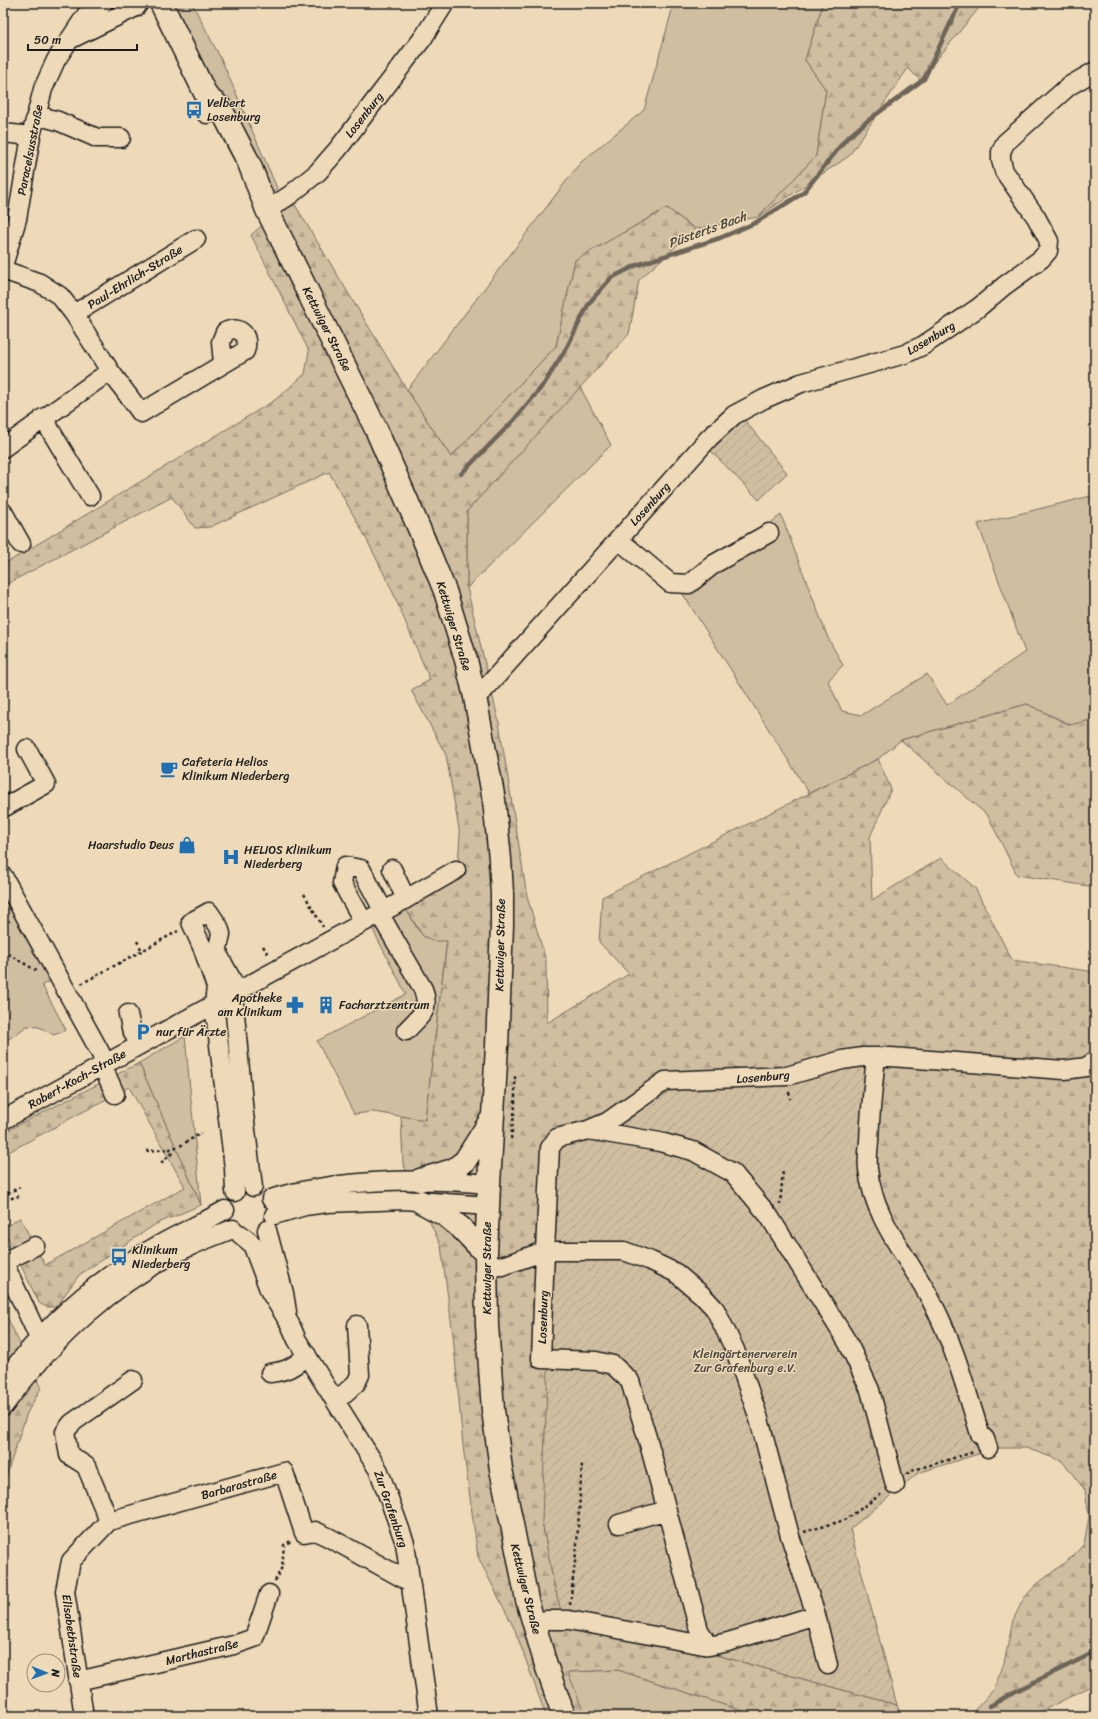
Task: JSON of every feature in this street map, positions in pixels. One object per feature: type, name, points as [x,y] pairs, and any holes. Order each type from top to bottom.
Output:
[{"type":"main road","name":"Kettwiger Straße","points":[[161,3],[207,97],[208,114],[236,169],[266,210],[376,428],[445,591],[466,660],[475,697],[494,800],[502,893],[502,926],[486,1260],[487,1325],[493,1410],[501,1469],[527,1600],[564,1716]]},
{"type":"main road","points":[[420,1180],[453,1170],[465,1162],[493,1116]]},
{"type":"main road","points":[[421,1202],[445,1215],[460,1228],[486,1260]]},
{"type":"street","name":"Paracelsusstraße","points":[[3,266],[17,219],[31,136],[43,89],[56,60],[86,15],[103,3]]},
{"type":"street","name":"Paracelsusstraße","points":[[71,39],[136,7],[139,3]]},
{"type":"street","name":"Losenburg","points":[[266,210],[290,195],[324,166],[423,38],[445,3]]},
{"type":"street","name":"Losenburg","points":[[475,697],[485,689],[709,438],[734,415],[764,399],[801,383],[905,354],[918,348],[978,308],[1004,286],[1041,259],[1048,251],[1048,241],[1044,230],[1004,171],[1001,160],[1001,152],[1005,143],[1069,86],[1095,71]]},
{"type":"street","points":[[36,115],[58,120],[97,138],[121,138]]},
{"type":"street","points":[[3,133],[31,136]]},
{"type":"street","name":"Paul-Ehrlich-Straße","points":[[74,314],[196,239]]},
{"type":"street","name":"Paul-Ehrlich-Straße","points":[[3,270],[40,283],[60,296],[74,314],[110,371],[141,413],[222,364]]},
{"type":"street","points":[[3,448],[110,371]]},
{"type":"street","points":[[43,418],[90,496]]},
{"type":"street","points":[[3,512],[21,544]]},
{"type":"street","points":[[619,540],[670,583],[689,584],[714,564],[769,533]]},
{"type":"street","points":[[3,808],[46,784],[27,749]]},
{"type":"street","points":[[392,869],[406,899]]},
{"type":"street","name":"Robert-Koch-Straße","points":[[3,1120],[406,899],[456,870]]},
{"type":"street","points":[[3,876],[105,1063],[106,1074],[115,1094]]},
{"type":"street","points":[[235,1192],[234,1168],[214,1004],[216,987],[203,949],[191,922],[209,912],[219,927],[219,956],[232,980],[244,1114],[253,1187]]},
{"type":"street","points":[[375,915],[423,989],[426,998],[424,1013],[406,1031]]},
{"type":"street","points":[[128,1014],[131,1028],[139,1045]]},
{"type":"street","name":"Losenburg","points":[[667,1510],[630,1381],[613,1365],[596,1361],[541,1359],[550,1148],[557,1138],[588,1130],[607,1122],[665,1081],[787,1076],[842,1060],[876,1057],[1064,1070],[1086,1067],[1095,1061]]},
{"type":"street","points":[[876,1057],[869,1125],[867,1169],[875,1202],[897,1244],[932,1302],[954,1351],[980,1434],[985,1439],[988,1448]]},
{"type":"street","points":[[588,1130],[660,1142],[693,1151],[733,1173],[771,1220],[848,1343],[870,1390],[895,1483]]},
{"type":"street","points":[[3,1382],[44,1344],[78,1322],[127,1284],[165,1259],[186,1248],[236,1232],[254,1235],[292,1192],[357,1183],[420,1180],[489,1184]]},
{"type":"street","points":[[236,1232],[227,1221],[225,1210],[228,1200],[235,1192],[243,1188],[253,1187],[266,1193],[271,1214]]},
{"type":"street","points":[[271,1214],[305,1206],[327,1203],[403,1200],[488,1206]]},
{"type":"street","points":[[3,1407],[18,1387],[44,1344],[73,1304],[115,1272],[154,1247],[225,1210]]},
{"type":"street","name":"Zur Grafenburg","points":[[271,1214],[290,1324]]},
{"type":"street","name":"Zur Grafenburg","points":[[236,1232],[252,1244],[270,1292],[379,1471],[404,1543],[429,1716]]},
{"type":"street","points":[[34,1246],[3,1262],[44,1344]]},
{"type":"street","points":[[486,1260],[502,1266],[546,1250],[624,1251],[651,1261],[676,1273],[702,1295],[715,1309],[724,1324],[735,1350],[759,1419],[790,1536],[816,1615],[828,1665]]},
{"type":"street","points":[[336,1401],[356,1383],[360,1375],[357,1325]]},
{"type":"street","points":[[270,1373],[285,1372],[299,1363],[307,1355]]},
{"type":"street","points":[[109,1521],[86,1466],[69,1456],[65,1432],[72,1422],[134,1380]]},
{"type":"street","name":"Barbarastraße","points":[[109,1521],[284,1472],[304,1533]]},
{"type":"street","points":[[619,1524],[667,1510],[699,1630],[709,1646]]},
{"type":"street","name":"Elisabethstraße","points":[[84,1716],[65,1591],[71,1561],[109,1521]]},
{"type":"street","points":[[304,1533],[315,1531],[328,1537],[410,1582]]},
{"type":"street","name":"Marthastraße","points":[[78,1682],[234,1646],[254,1638],[268,1594]]},
{"type":"street","points":[[535,1624],[546,1620],[569,1620],[709,1646],[728,1642],[816,1615]]},
{"type":"path","points":[[304,894],[329,940]]},
{"type":"path","points":[[3,952],[41,974],[62,984],[142,951],[180,930]]},
{"type":"path","points":[[137,941],[142,951]]},
{"type":"path","points":[[510,1140],[515,1106],[514,1071]]},
{"type":"path","points":[[146,1151],[170,1149],[180,1146],[201,1133]]},
{"type":"path","points":[[161,1163],[172,1153],[170,1149]]},
{"type":"path","points":[[771,1220],[781,1204],[783,1170]]},
{"type":"path","points":[[19,1196],[4,1201],[3,1196],[20,1187]]},
{"type":"path","points":[[790,1536],[845,1520],[914,1470],[988,1448]]},
{"type":"path","points":[[569,1620],[577,1544],[582,1463]]},
{"type":"path","points":[[268,1594],[282,1567],[284,1545],[304,1533]]},
{"type":"green space","points":[[164,3],[192,3],[222,61],[277,188],[266,201],[253,189],[224,141],[195,78]]},
{"type":"green space","points":[[674,3],[819,3],[822,7],[805,60],[826,90],[816,156],[758,217],[695,229],[667,208],[575,260],[556,346],[451,457],[407,390],[580,163],[644,110]]},
{"type":"green space","points":[[819,3],[983,3],[920,80],[908,68],[849,156],[758,217],[816,156],[826,90],[805,60],[822,7]]},
{"type":"green space","points":[[292,200],[407,390],[451,457],[556,346],[575,260],[667,208],[695,229],[639,280],[629,334],[467,511],[467,588],[499,723],[527,896],[546,961],[547,1023],[629,974],[599,942],[602,897],[878,759],[891,789],[870,837],[872,900],[941,858],[975,888],[1012,960],[1095,972],[1095,1684],[1032,1716],[963,1716],[973,1712],[994,1689],[1004,1663],[1013,1620],[1024,1598],[1036,1585],[1073,1556],[1084,1544],[1089,1517],[1085,1490],[1062,1461],[1026,1448],[997,1448],[992,1432],[983,1426],[878,1202],[874,1162],[884,1073],[871,1071],[542,1521],[554,1584],[563,1619],[713,1654],[897,1705],[901,1716],[758,1716],[618,1670],[568,1672],[585,1716],[546,1716],[515,1630],[478,1557],[463,1446],[453,1335],[441,1246],[403,1164],[401,1116],[425,1120],[447,941],[434,941],[423,936],[406,909],[457,878],[460,835],[446,755],[411,690],[430,680],[391,588],[364,534],[329,472],[210,527],[195,528],[172,497],[3,586],[3,565],[275,400],[305,374],[309,351],[251,235]]},
{"type":"green space","points":[[580,387],[611,445],[467,588],[467,511]]},
{"type":"green space","points":[[743,418],[787,473],[759,500],[707,447]]},
{"type":"green space","points":[[1095,495],[1095,719],[1071,725],[1027,704],[901,740],[878,759],[809,793],[681,591],[781,515],[828,638],[843,665],[828,681],[842,711],[862,715],[927,674],[947,705],[1025,652],[978,524]]},
{"type":"green space","points":[[1027,704],[1070,725],[1095,719],[1095,887],[1017,875],[988,816],[901,740]]},
{"type":"green space","points":[[3,887],[54,979],[42,985],[66,1030],[54,1035],[39,1027],[27,1026],[3,1043]]},
{"type":"green space","points":[[406,909],[417,929],[425,937],[438,940],[447,940],[425,1120],[373,1112],[354,1114],[317,1041],[406,994],[372,928]]},
{"type":"green space","points":[[185,1036],[201,1205],[139,1063]]},
{"type":"green space","name":"Kleingärtenerverein Zur Grafenburg e.V.","points":[[864,1062],[871,1071],[884,1073],[874,1162],[876,1189],[983,1426],[992,1432],[997,1448],[918,1473],[850,1529],[897,1705],[713,1654],[563,1619],[554,1584],[542,1521],[559,1145],[585,1138],[675,1086]]},
{"type":"green space","points":[[139,1063],[201,1205],[156,1224],[79,1275],[56,1307],[47,1307],[39,1303],[3,1228],[20,1218],[45,1265],[185,1187],[129,1087],[3,1155],[3,1133]]},
{"type":"green space","points":[[7,1317],[41,1388],[27,1413],[3,1490],[3,1319]]},
{"type":"green space","points":[[618,1670],[758,1716],[585,1716],[567,1672]]},
{"type":"waterway","name":"Püsterts Bach","points":[[461,474],[514,420],[544,384],[567,347],[589,303],[611,278],[637,265],[720,238],[755,223],[803,193],[846,139],[866,122],[924,79],[960,3]]},
{"type":"waterway","points":[[990,1706],[1014,1692],[1095,1652]]},
{"type":"place","name":"Velbert Losenburg","points":[[194,110]]},
{"type":"place","name":"Cafeteria Helios Klinikum Niederberg","points":[[169,769]]},
{"type":"place","name":"Haarstudio Deus","points":[[187,845]]},
{"type":"place","name":"HELIOS Klinikum Niederberg","points":[[231,857]]},
{"type":"place","name":"Apotheke am Klinikum","points":[[295,1005]]},
{"type":"place","name":"Facharztzentrum","points":[[326,1005]]},
{"type":"place","name":"nur für Ärzte","points":[[143,1032]]},
{"type":"place","name":"Klinikum Niederberg","points":[[119,1257]]}]
